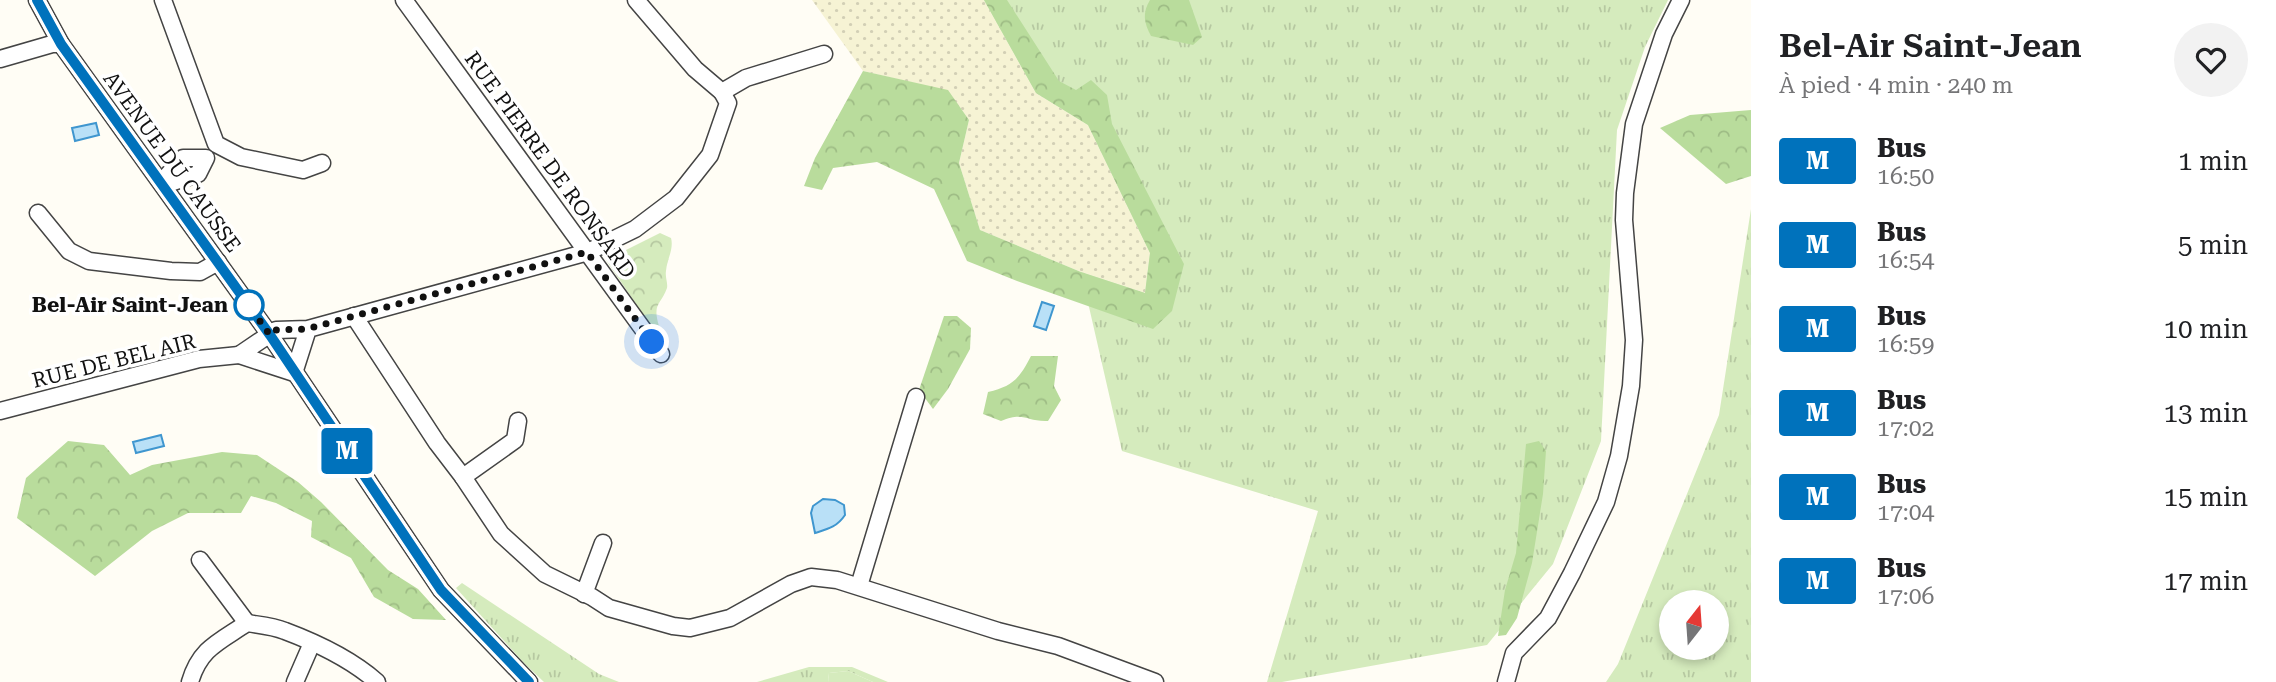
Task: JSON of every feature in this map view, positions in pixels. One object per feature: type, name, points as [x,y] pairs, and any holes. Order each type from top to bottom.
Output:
[{"type":"street","name":"AVENUE DU CAUSSE","points":[[37,0],[61,44],[270,335],[441,590],[529,682]]},
{"type":"street","points":[[163,0],[216,144],[241,157],[303,170],[322,163]]},
{"type":"street","name":"RUE PIERRE DE RONSARD","points":[[404,0],[661,354]]},
{"type":"street","points":[[270,335],[276,330],[307,329],[587,252],[635,229],[676,198],[710,155],[728,103],[722,92],[695,69],[636,0]]},
{"type":"street","points":[[1506,682],[1514,653],[1548,618],[1572,573],[1606,502],[1619,456],[1631,386],[1634,340],[1624,220],[1632,137],[1664,34],[1681,0]]},
{"type":"street","points":[[0,60],[52,44],[61,44]]},
{"type":"street","points":[[722,92],[746,78],[824,54]]},
{"type":"street","points":[[164,185],[198,174],[216,144]]},
{"type":"street","points":[[38,213],[69,251],[89,261],[200,272],[218,262]]},
{"type":"street","points":[[354,316],[437,443],[501,534],[545,574],[608,608],[690,628],[730,618],[788,585],[811,577],[837,580],[1058,646],[1155,682]]},
{"type":"street","points":[[294,373],[307,329]]},
{"type":"street","name":"RUE DE BEL AIR","points":[[239,355],[270,335]]},
{"type":"street","name":"RUE DE BEL AIR","points":[[0,411],[200,359],[239,355],[294,373]]},
{"type":"street","points":[[859,586],[916,397]]},
{"type":"street","points":[[463,477],[515,440],[518,421]]},
{"type":"street","points":[[584,594],[603,542]]},
{"type":"street","points":[[200,560],[247,623],[283,630],[312,643],[359,666],[377,682]]},
{"type":"street","points":[[190,682],[195,663],[205,651],[247,623]]},
{"type":"street","points":[[295,682],[312,643]]},
{"type":"shaded area","points":[[812,0],[984,0],[1036,93],[1088,125],[1150,253],[1145,293],[1081,272],[980,230],[959,163],[969,120],[948,91],[863,71]]},
{"type":"green space","points":[[984,0],[1668,0],[1645,47],[1617,130],[1601,441],[1553,564],[1487,645],[1282,682],[1267,682],[1318,511],[1122,451],[1081,272],[1145,293],[1150,253],[1088,125],[1036,93]]},
{"type":"green space","points":[[984,0],[1007,0],[1059,81],[1076,90],[1091,80],[1107,95],[1112,124],[1184,264],[1172,311],[1153,329],[967,261],[934,189],[877,162],[833,168],[822,190],[804,186],[815,158],[863,71],[948,90],[969,120],[959,163],[980,230],[1081,272],[1145,293],[1150,253],[1088,125],[1036,93]]},
{"type":"green space","points":[[1150,0],[1189,0],[1202,37],[1193,45],[1151,36],[1145,18]]},
{"type":"green space","points":[[1751,110],[1751,176],[1726,184],[1660,128],[1690,115]]},
{"type":"green space","points":[[1751,209],[1751,682],[1606,682],[1618,664],[1719,415]]},
{"type":"green space","points":[[660,233],[671,238],[672,242],[666,271],[667,288],[657,308],[659,326],[649,323],[606,260]]},
{"type":"green space","points":[[944,316],[957,316],[971,328],[970,349],[948,389],[933,409],[919,390]]},
{"type":"green space","points":[[1031,356],[1058,356],[1054,386],[1061,400],[1048,421],[1015,417],[1001,421],[983,414],[988,392],[1004,387],[1014,380]]},
{"type":"green space","points":[[68,441],[104,445],[130,475],[152,465],[222,452],[257,455],[298,482],[321,502],[388,570],[418,589],[446,620],[413,619],[374,597],[351,558],[311,537],[312,521],[276,503],[251,496],[241,513],[188,513],[152,531],[95,576],[17,518],[26,478]]},
{"type":"green space","points":[[1539,441],[1546,451],[1543,494],[1532,563],[1517,618],[1506,635],[1498,636],[1505,590],[1516,553],[1526,444]]},
{"type":"green space","points":[[462,583],[599,674],[619,682],[544,682],[456,588]]},
{"type":"green space","points":[[809,667],[852,667],[888,682],[873,682],[848,671],[829,673],[828,682],[757,682]]},
{"type":"green space","points":[[848,671],[873,682],[828,682],[829,673]]},
{"type":"water","points":[[96,123],[99,135],[75,141],[72,128]]},
{"type":"water","points":[[1042,302],[1054,306],[1046,330],[1034,326]]},
{"type":"water","points":[[161,435],[164,446],[136,453],[133,442]]},
{"type":"water","points":[[823,499],[835,500],[844,505],[845,515],[835,525],[815,533],[811,513],[813,506]]},
{"type":"bus line","name":"M","points":[[37,0],[61,44],[270,335],[441,590],[529,682]]},
{"type":"place","name":"Bel-Air Saint-Jean","points":[[249,305]]},
{"type":"route","points":[[249,305],[247,303],[270,335],[276,330],[307,329],[587,252],[652,342]]}]
